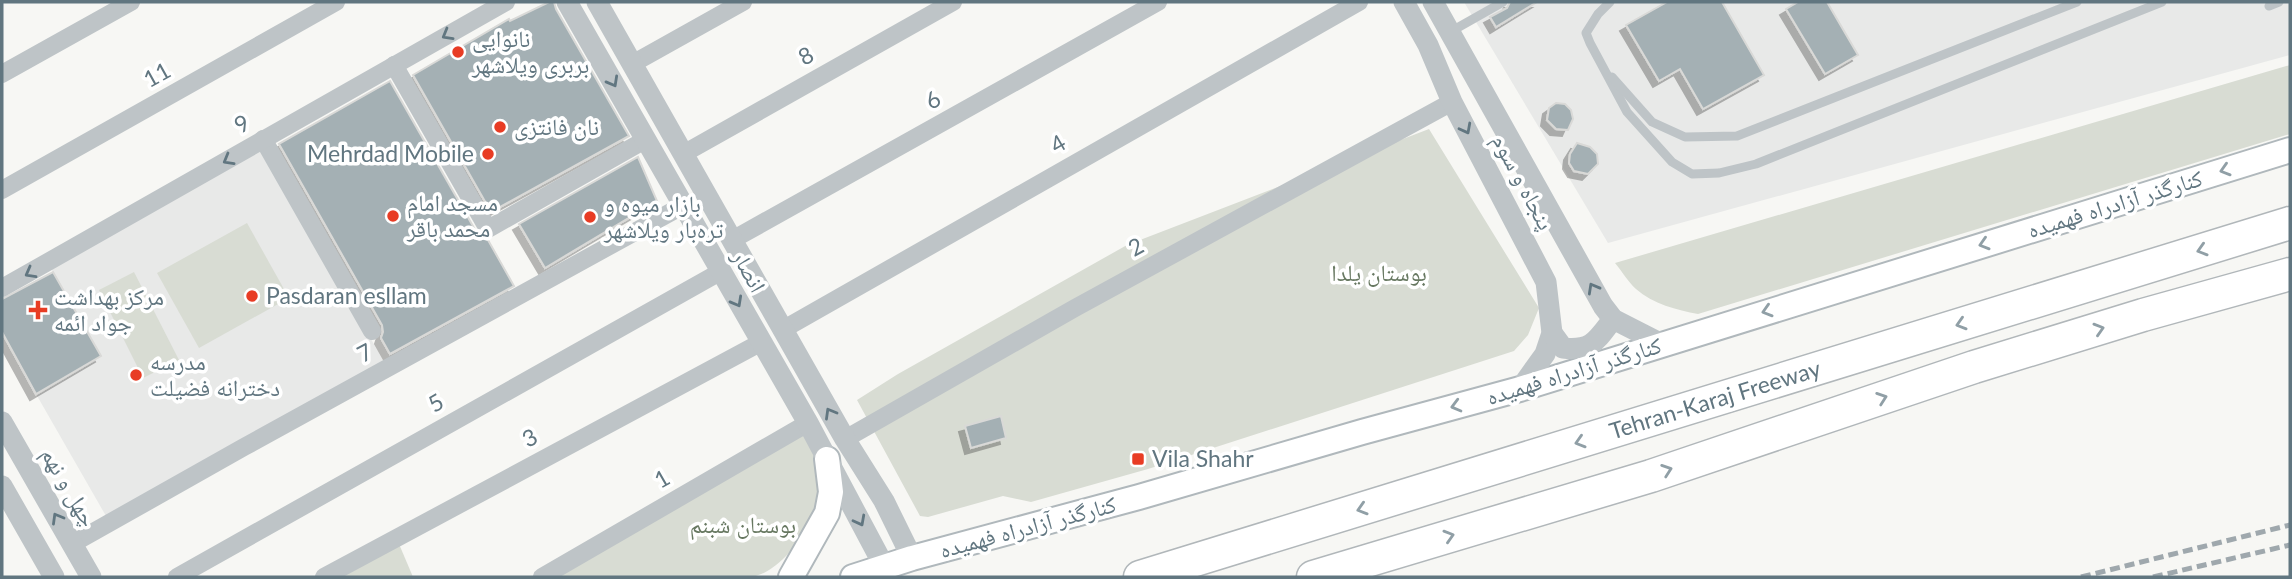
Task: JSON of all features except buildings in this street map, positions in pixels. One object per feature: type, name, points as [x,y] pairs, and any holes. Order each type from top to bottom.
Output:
[{"type":"highway","name":"Tehran-Karaj Freeway","points":[[1140,577],[2290,223]]},
{"type":"highway","points":[[1313,577],[1651,476],[1987,363],[2290,274]]},
{"type":"main road","name":"کنارگذر آزادراه فهمیده","points":[[853,577],[912,558],[1520,389],[2290,150]]},
{"type":"main road","points":[[791,577],[827,513],[831,492],[827,459]]},
{"type":"street","points":[[2,74],[131,2]]},
{"type":"street","name":"11","points":[[2,190],[336,2]]},
{"type":"street","name":"9","points":[[2,288],[506,2]]},
{"type":"street","name":"انصار","points":[[567,2],[808,423],[884,566]]},
{"type":"street","name":"انصار","points":[[597,2],[782,330],[884,501],[912,558]]},
{"type":"street","points":[[632,64],[743,2]]},
{"type":"street","name":"8","points":[[683,154],[953,2]]},
{"type":"street","name":"6","points":[[732,240],[1158,2]]},
{"type":"street","name":"4","points":[[782,330],[1359,2]]},
{"type":"street","name":"پنجاه و سوم","points":[[1404,2],[1428,45],[1452,103],[1546,282],[1552,333]]},
{"type":"street","name":"پنجاه و سوم","points":[[1433,2],[1603,306],[1613,319],[1662,344]]},
{"type":"street","points":[[1428,45],[1450,32]]},
{"type":"street","points":[[394,65],[488,229],[645,140]]},
{"type":"street","name":"2","points":[[845,439],[1075,308],[1452,103]]},
{"type":"street","points":[[264,139],[372,331]]},
{"type":"street","name":"7","points":[[72,544],[682,206]]},
{"type":"street","name":"5","points":[[177,577],[720,272]]},
{"type":"street","points":[[1552,333],[1563,348],[1581,350],[1595,343],[1613,319]]},
{"type":"street","points":[[1520,389],[1545,354],[1552,333]]},
{"type":"street","name":"3","points":[[324,577],[760,343]]},
{"type":"street","name":"چهل و نهم","points":[[2,422],[91,577]]},
{"type":"street","name":"1","points":[[542,577],[808,423]]},
{"type":"street","points":[[2,486],[54,577]]},
{"type":"lane","points":[[1450,32],[1503,2]]},
{"type":"lane","points":[[1610,2],[1598,14],[1586,33],[1627,112],[1672,162],[1692,174],[1719,173],[1756,164],[2162,2]]},
{"type":"lane","points":[[1602,66],[1651,122],[1685,137],[1737,136],[2077,2]]},
{"type":"lane","points":[[2269,6],[2279,2]]},
{"type":"shaded area","points":[[1464,2],[2290,2],[2290,55],[1608,243]]},
{"type":"shaded area","points":[[259,142],[388,369],[110,523],[36,394],[101,356],[48,263]]},
{"type":"green space","points":[[2290,65],[2290,134],[1698,314],[1650,299],[1633,286],[1615,263]]},
{"type":"green space","name":"بوستان یلدا","points":[[1429,129],[1539,308],[1528,335],[1514,351],[1148,469],[1031,502],[1003,496],[928,517],[920,516],[857,400],[898,374],[1127,245]]},
{"type":"green space","points":[[247,223],[289,298],[199,348],[157,273]]},
{"type":"green space","points":[[134,272],[179,360],[143,378],[99,290]]},
{"type":"green space","name":"بوستان شبنم","points":[[804,433],[819,469],[819,496],[809,524],[793,549],[768,571],[753,577],[548,577]]},
{"type":"green space","points":[[399,544],[413,577],[338,577]]},
{"type":"railway","points":[[2081,577],[2290,525]]},
{"type":"railway","points":[[2153,577],[2290,545]]},
{"type":"place","name":"نانوایی بربری ویلاشهر","points":[[458,52]]},
{"type":"place","name":"نان فانتزی","points":[[500,127]]},
{"type":"place","name":"Mehrdad Mobile","points":[[488,154]]},
{"type":"place","name":"مسجد امام محمد باقر","points":[[393,216]]},
{"type":"place","name":"بازار میوه و تره‌بار ویلاشهر","points":[[590,217]]},
{"type":"place","name":"Pasdaran esllam","points":[[252,296]]},
{"type":"place","name":"مرکز بهداشت جواد ائمه","points":[[38,310]]},
{"type":"place","name":"مدرسه دخترانه فضیلت","points":[[136,375]]},
{"type":"place","name":"Vila Shahr","points":[[1138,459]]}]
